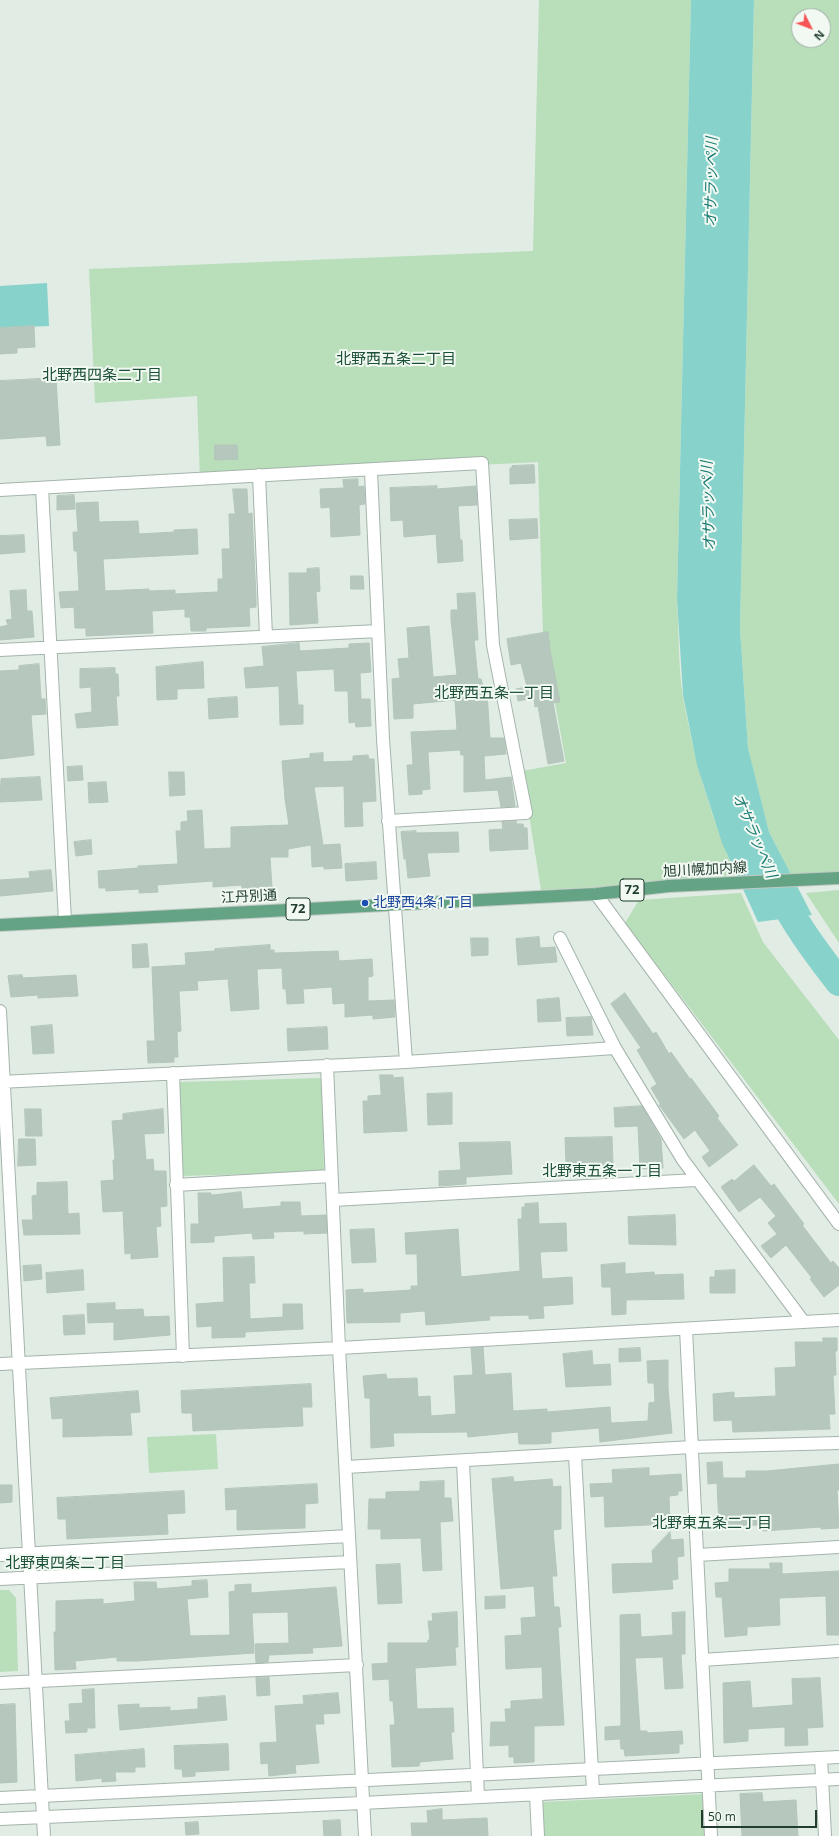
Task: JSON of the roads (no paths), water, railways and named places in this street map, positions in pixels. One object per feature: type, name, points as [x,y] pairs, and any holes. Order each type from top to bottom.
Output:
[{"type":"main road","name":"旭川幌加内線","points":[[596,894],[669,886],[839,878]]},
{"type":"main road","name":"江丹別通","points":[[0,925],[596,894]]},
{"type":"street","points":[[0,490],[259,475],[371,471],[482,463],[493,645],[526,813],[388,821]]},
{"type":"street","points":[[371,471],[388,821],[406,1062]]},
{"type":"street","points":[[259,475],[266,636]]},
{"type":"street","points":[[42,488],[64,921]]},
{"type":"street","points":[[0,650],[378,631]]},
{"type":"street","points":[[596,894],[839,1224]]},
{"type":"street","points":[[560,938],[615,1048],[696,1180],[803,1321]]},
{"type":"street","points":[[0,1011],[6,1220],[19,1363],[44,1836]]},
{"type":"street","points":[[2,1082],[406,1062],[615,1048]]},
{"type":"street","points":[[327,1065],[339,1348],[357,1665],[362,1803],[365,1836]]},
{"type":"street","points":[[173,1073],[182,1356]]},
{"type":"street","points":[[176,1185],[331,1176]]},
{"type":"street","points":[[333,1200],[696,1180]]},
{"type":"street","points":[[0,1364],[339,1348],[839,1320]]},
{"type":"street","points":[[686,1329],[711,1836]]},
{"type":"street","points":[[346,1467],[575,1455],[692,1447],[839,1443]]},
{"type":"street","points":[[575,1455],[593,1769],[593,1792]]},
{"type":"street","points":[[463,1461],[478,1797]]},
{"type":"street","points":[[0,1555],[349,1536]]},
{"type":"street","points":[[697,1555],[839,1547]]},
{"type":"street","points":[[0,1579],[350,1562]]},
{"type":"street","points":[[702,1660],[839,1651]]},
{"type":"street","points":[[0,1683],[357,1665]]},
{"type":"street","points":[[0,1798],[839,1757]]},
{"type":"street","points":[[821,1758],[825,1836]]},
{"type":"street","points":[[0,1819],[593,1792],[839,1779]]},
{"type":"street","points":[[536,1794],[538,1836]]},
{"type":"water","points":[[691,0],[754,0],[740,629],[748,748],[769,832],[812,915],[758,922],[722,843],[697,765],[683,695],[677,599]]},
{"type":"water","points":[[47,283],[49,326],[0,328],[0,286]]},
{"type":"waterway","name":"オサラッペ川","points":[[775,884],[796,923],[839,982]]},
{"type":"place","name":"北野西4条1丁目","points":[[365,903]]},
{"type":"district","name":"北野西五条二丁目","points":[[396,360]]},
{"type":"district","name":"北野西四条二丁目","points":[[102,376]]},
{"type":"district","name":"北野西五条一丁目","points":[[494,694]]},
{"type":"district","name":"北野東五条一丁目","points":[[602,1172]]},
{"type":"district","name":"北野東五条二丁目","points":[[712,1524]]},
{"type":"district","name":"北野東四条二丁目","points":[[65,1564]]}]
